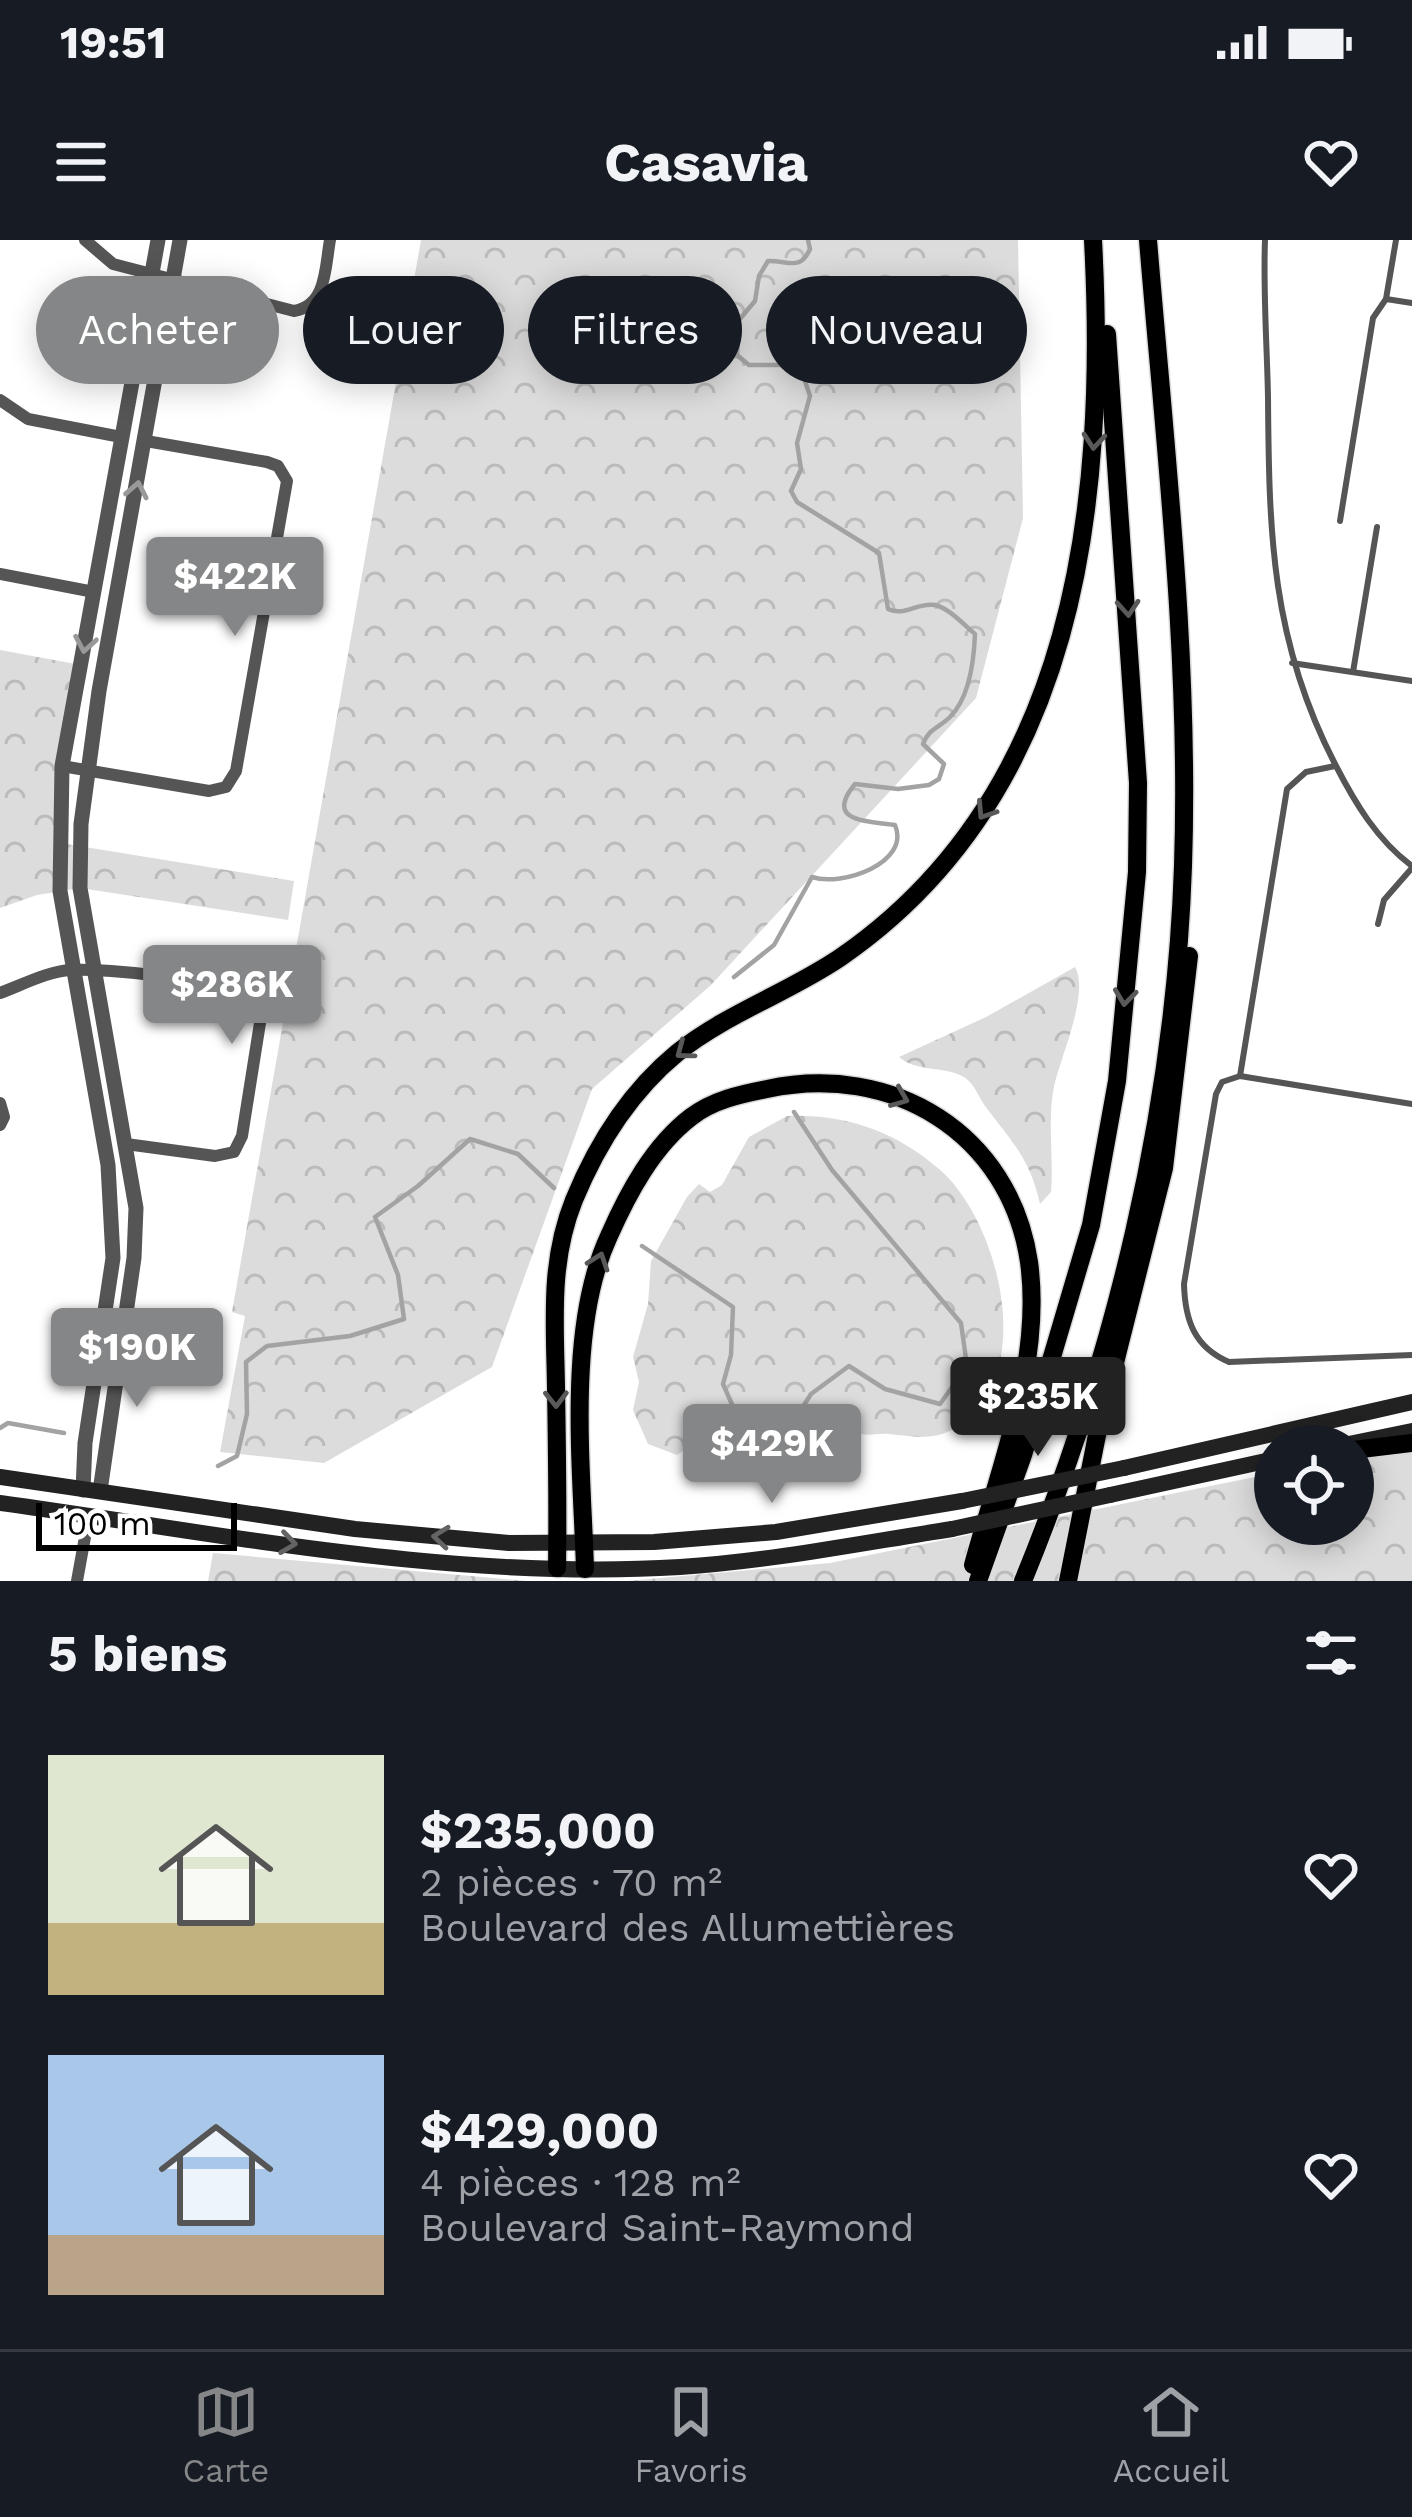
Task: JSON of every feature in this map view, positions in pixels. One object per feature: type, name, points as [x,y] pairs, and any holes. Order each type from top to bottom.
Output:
[{"type":"highway","points":[[557,1568],[551,1320],[556,1263],[572,1203],[596,1152],[629,1101],[678,1053],[838,959],[902,911],[945,867],[985,814],[1014,763],[1042,697],[1072,588],[1095,438],[1096,240]]},
{"type":"highway","points":[[978,1581],[1023,1455],[1091,1225],[1114,1098],[1132,931],[1138,783],[1134,692],[1096,240]]},
{"type":"highway","points":[[1068,1581],[1098,1430],[1164,1168],[1183,1022],[1192,837],[1181,628],[1148,240]]},
{"type":"highway","points":[[1023,1581],[1058,1491],[1096,1370],[1124,1267],[1159,1099],[1183,868],[1181,628]]},
{"type":"highway","points":[[585,1569],[582,1359],[587,1306],[608,1238],[635,1186],[670,1136],[706,1108],[784,1085],[842,1083],[872,1087],[904,1099],[953,1127],[995,1173],[1022,1229],[1031,1295],[1026,1358],[968,1581]]},
{"type":"highway","points":[[1374,1448],[1412,1443]]},
{"type":"main road","points":[[0,1477],[468,1540],[654,1542],[776,1532],[962,1501],[1124,1468],[1412,1399]]},
{"type":"main road","points":[[1374,1439],[1412,1431]]},
{"type":"main road","points":[[0,1503],[417,1559],[585,1569],[678,1567],[952,1529],[1254,1464]]},
{"type":"main road","points":[[88,1515],[92,1490]]},
{"type":"street","points":[[85,240],[113,264],[166,276]]},
{"type":"street","points":[[92,1490],[85,1443],[113,1258],[111,1191],[59,891],[62,766],[158,240]]},
{"type":"street","points":[[172,276],[180,240]]},
{"type":"street","points":[[279,307],[303,310],[318,297],[330,240]]},
{"type":"street","points":[[92,1490],[136,1242],[134,1187],[80,888],[79,848],[87,771],[155,384]]},
{"type":"street","points":[[0,400],[28,419],[267,462],[284,473],[286,491],[236,771],[226,788],[209,791],[62,766]]},
{"type":"street","points":[[0,574],[116,596]]},
{"type":"street","points":[[0,993],[71,970],[115,970],[236,989],[255,1000],[259,1010],[242,1136],[234,1152],[215,1156],[126,1144]]},
{"type":"street","points":[[0,1103],[4,1117],[0,1124]]},
{"type":"street","points":[[77,1581],[88,1515]]},
{"type":"lane","points":[[1265,240],[1276,593],[1292,663],[1336,766],[1370,823],[1412,867],[1384,900],[1378,924]]},
{"type":"lane","points":[[1340,521],[1373,319],[1386,299],[1396,240]]},
{"type":"lane","points":[[1386,299],[1412,304]]},
{"type":"lane","points":[[1353,672],[1377,527]]},
{"type":"lane","points":[[1292,663],[1412,680]]},
{"type":"lane","points":[[1240,1076],[1288,789],[1306,772],[1336,766]]},
{"type":"lane","points":[[1412,1104],[1228,1077],[1216,1094],[1184,1284],[1184,1314],[1197,1340],[1210,1354],[1228,1361],[1412,1355]]},
{"type":"green space","points":[[421,240],[1018,240],[1019,276],[766,276],[766,384],[1021,384],[1023,518],[976,698],[710,986],[592,1089],[492,1367],[324,1463],[220,1452],[245,1316],[232,1312],[396,384],[504,384],[504,276],[415,276]]},
{"type":"green space","points":[[0,650],[81,665],[60,843],[294,881],[288,920],[80,888],[37,895],[0,908]]},
{"type":"green space","points":[[1075,967],[1077,1009],[1052,1100],[1051,1192],[1040,1204],[1025,1162],[970,1082],[899,1057],[986,1017]]},
{"type":"green space","points":[[787,1116],[829,1118],[868,1128],[905,1144],[939,1169],[980,1226],[994,1262],[1003,1341],[996,1377],[979,1407],[952,1430],[928,1437],[864,1435],[836,1422],[822,1455],[774,1471],[736,1472],[723,1469],[704,1436],[677,1455],[648,1444],[633,1410],[639,1382],[633,1357],[648,1304],[651,1261],[687,1197],[699,1184],[710,1192],[722,1185],[749,1137]]},
{"type":"green space","points":[[1412,1445],[1412,1581],[627,1581],[830,1563],[1254,1477],[1254,1545],[1374,1545],[1374,1453]]},
{"type":"green space","points":[[213,1553],[528,1581],[208,1581]]},
{"type":"waterway","points":[[734,977],[774,945],[812,877],[856,875],[893,851],[895,825],[854,818],[844,807],[846,797],[855,784],[898,789],[939,779],[944,764],[923,744],[957,709],[970,678],[973,655],[975,634],[946,610],[935,605],[888,609],[879,553],[797,502],[791,491],[801,469],[797,443],[810,396],[802,372],[790,365],[749,365],[737,355],[739,320],[755,301],[759,276],[768,261],[802,260],[810,249],[808,240]]},
{"type":"waterway","points":[[642,1246],[733,1307],[731,1355],[723,1384],[742,1427],[785,1435],[811,1394],[849,1366],[885,1389],[940,1404],[967,1366],[961,1323],[832,1170],[794,1112]]},
{"type":"waterway","points":[[218,1466],[237,1456],[247,1414],[246,1362],[267,1346],[350,1336],[404,1319],[398,1275],[375,1217],[470,1139],[518,1154],[554,1188]]},
{"type":"waterway","points":[[0,1428],[8,1423],[64,1433]]}]
